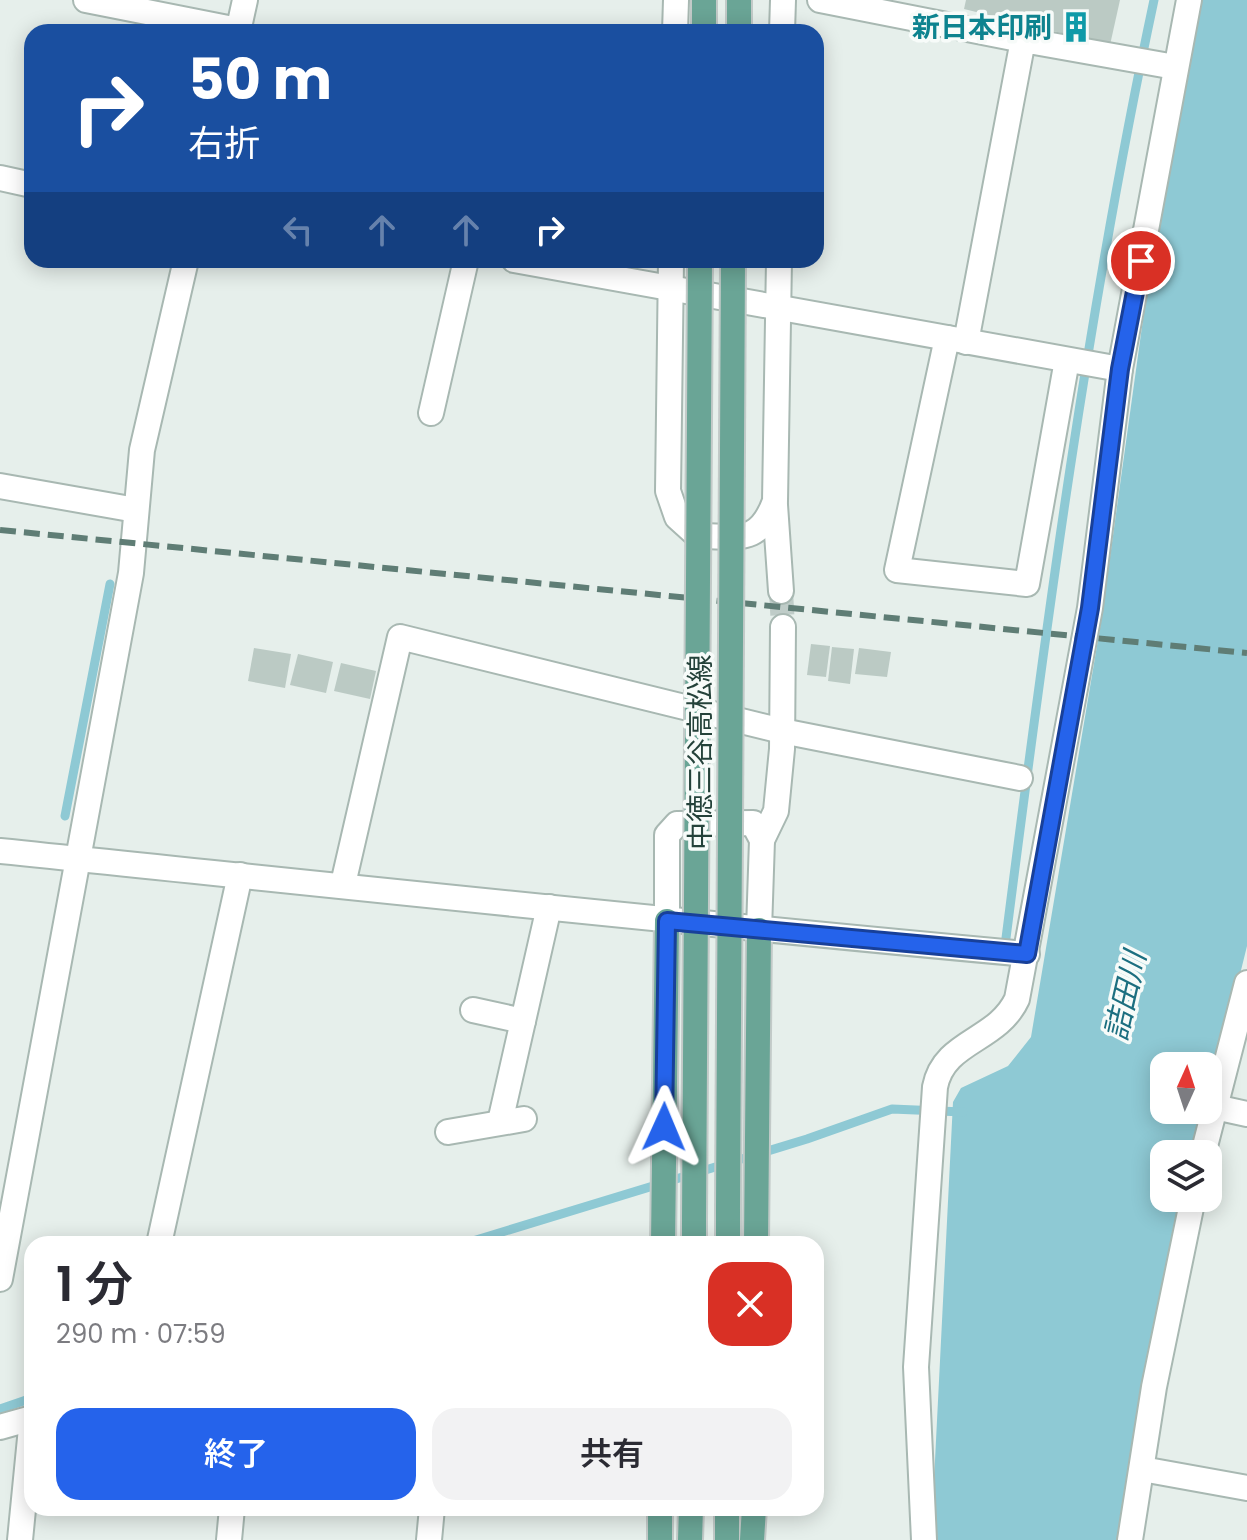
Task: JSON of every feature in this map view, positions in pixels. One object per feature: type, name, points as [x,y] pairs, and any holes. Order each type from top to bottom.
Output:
[{"type":"main road","points":[[704,0],[704,24]]},
{"type":"main road","points":[[739,0],[739,24]]},
{"type":"main road","name":"中徳三谷高松線","points":[[694,1232],[700,268]]},
{"type":"main road","name":"中徳三谷高松線","points":[[728,1236],[733,268]]},
{"type":"main road","points":[[663,1236],[667,921]]},
{"type":"main road","points":[[756,1236],[759,930]]},
{"type":"main road","points":[[660,1516],[660,1540]]},
{"type":"main road","points":[[690,1540],[691,1516]]},
{"type":"main road","points":[[727,1516],[727,1540]]},
{"type":"main road","points":[[752,1540],[754,1516]]},
{"type":"street","points":[[86,0],[204,24]]},
{"type":"street","points":[[240,24],[245,0]]},
{"type":"street","points":[[675,24],[676,0]]},
{"type":"street","points":[[782,24],[783,0]]},
{"type":"street","points":[[820,0],[1175,67]]},
{"type":"street","points":[[924,1540],[919,1501],[916,1367],[935,1087],[938,1073],[948,1056],[1008,1017],[1017,999],[1090,608],[1120,369],[1189,0]]},
{"type":"street","points":[[1023,40],[956,340],[897,570],[1027,584],[1067,360]]},
{"type":"street","points":[[0,178],[24,183]]},
{"type":"street","points":[[0,1279],[131,573],[142,450],[184,268]]},
{"type":"street","points":[[431,413],[464,268]]},
{"type":"street","points":[[559,268],[1120,369]]},
{"type":"street","points":[[671,268],[668,491],[677,517],[698,536],[751,536],[767,524],[775,501]]},
{"type":"street","points":[[779,268],[775,501],[781,591]]},
{"type":"street","points":[[0,486],[136,510]]},
{"type":"street","points":[[759,930],[762,840],[776,811],[782,731],[783,627]]},
{"type":"street","points":[[343,884],[400,637],[782,731],[1020,778]]},
{"type":"street","points":[[667,921],[667,835],[677,824],[753,823],[762,840]]},
{"type":"street","points":[[0,851],[343,884],[667,921],[1027,954]]},
{"type":"street","points":[[161,1236],[240,875]]},
{"type":"street","points":[[448,1132],[512,1121],[523,1021],[549,907]]},
{"type":"street","points":[[1222,1080],[1247,983]]},
{"type":"street","points":[[473,1010],[523,1021]]},
{"type":"street","points":[[1222,1109],[1247,1114]]},
{"type":"street","points":[[1130,1540],[1190,1212]]},
{"type":"street","points":[[0,1427],[24,1420]]},
{"type":"street","points":[[1142,1469],[1247,1488]]},
{"type":"street","points":[[20,1540],[24,1499]]},
{"type":"street","points":[[229,1540],[231,1516]]},
{"type":"street","points":[[429,1540],[431,1516]]},
{"type":"water","name":"詰田川","points":[[1197,0],[1247,0],[1247,946],[1221,1052],[1150,1052],[1150,1124],[1204,1124],[1200,1140],[1150,1140],[1150,1212],[1182,1212],[1119,1540],[931,1540],[953,1102],[961,1088],[1008,1066],[1031,1037],[1101,622],[1145,305]]},
{"type":"building","name":"新日本印刷","points":[[966,0],[1120,0],[1110,45],[964,9]]},
{"type":"building","points":[[811,644],[830,646],[826,677],[807,675]]},
{"type":"building","points":[[832,647],[854,649],[850,684],[828,681]]},
{"type":"building","points":[[254,648],[291,654],[285,688],[248,681]]},
{"type":"building","points":[[859,648],[891,652],[887,677],[855,674]]},
{"type":"building","points":[[298,654],[333,662],[326,693],[290,685]]},
{"type":"building","points":[[341,663],[376,671],[370,699],[334,691]]},
{"type":"waterway","points":[[1006,938],[1070,468],[1109,233],[1154,0]]},
{"type":"waterway","points":[[65,816],[110,584]]},
{"type":"waterway","points":[[489,1236],[807,1139],[892,1109],[963,1112]]},
{"type":"waterway","points":[[0,1409],[24,1401]]},
{"type":"tunnel","points":[[781,591],[783,627]]},
{"type":"railway","points":[[0,530],[1247,653]]},
{"type":"place","name":"新日本印刷","points":[[1076,27]]},
{"type":"route","points":[[664,1127],[667,921],[1027,954],[1082,637],[1090,608],[1120,369],[1141,261]]}]
